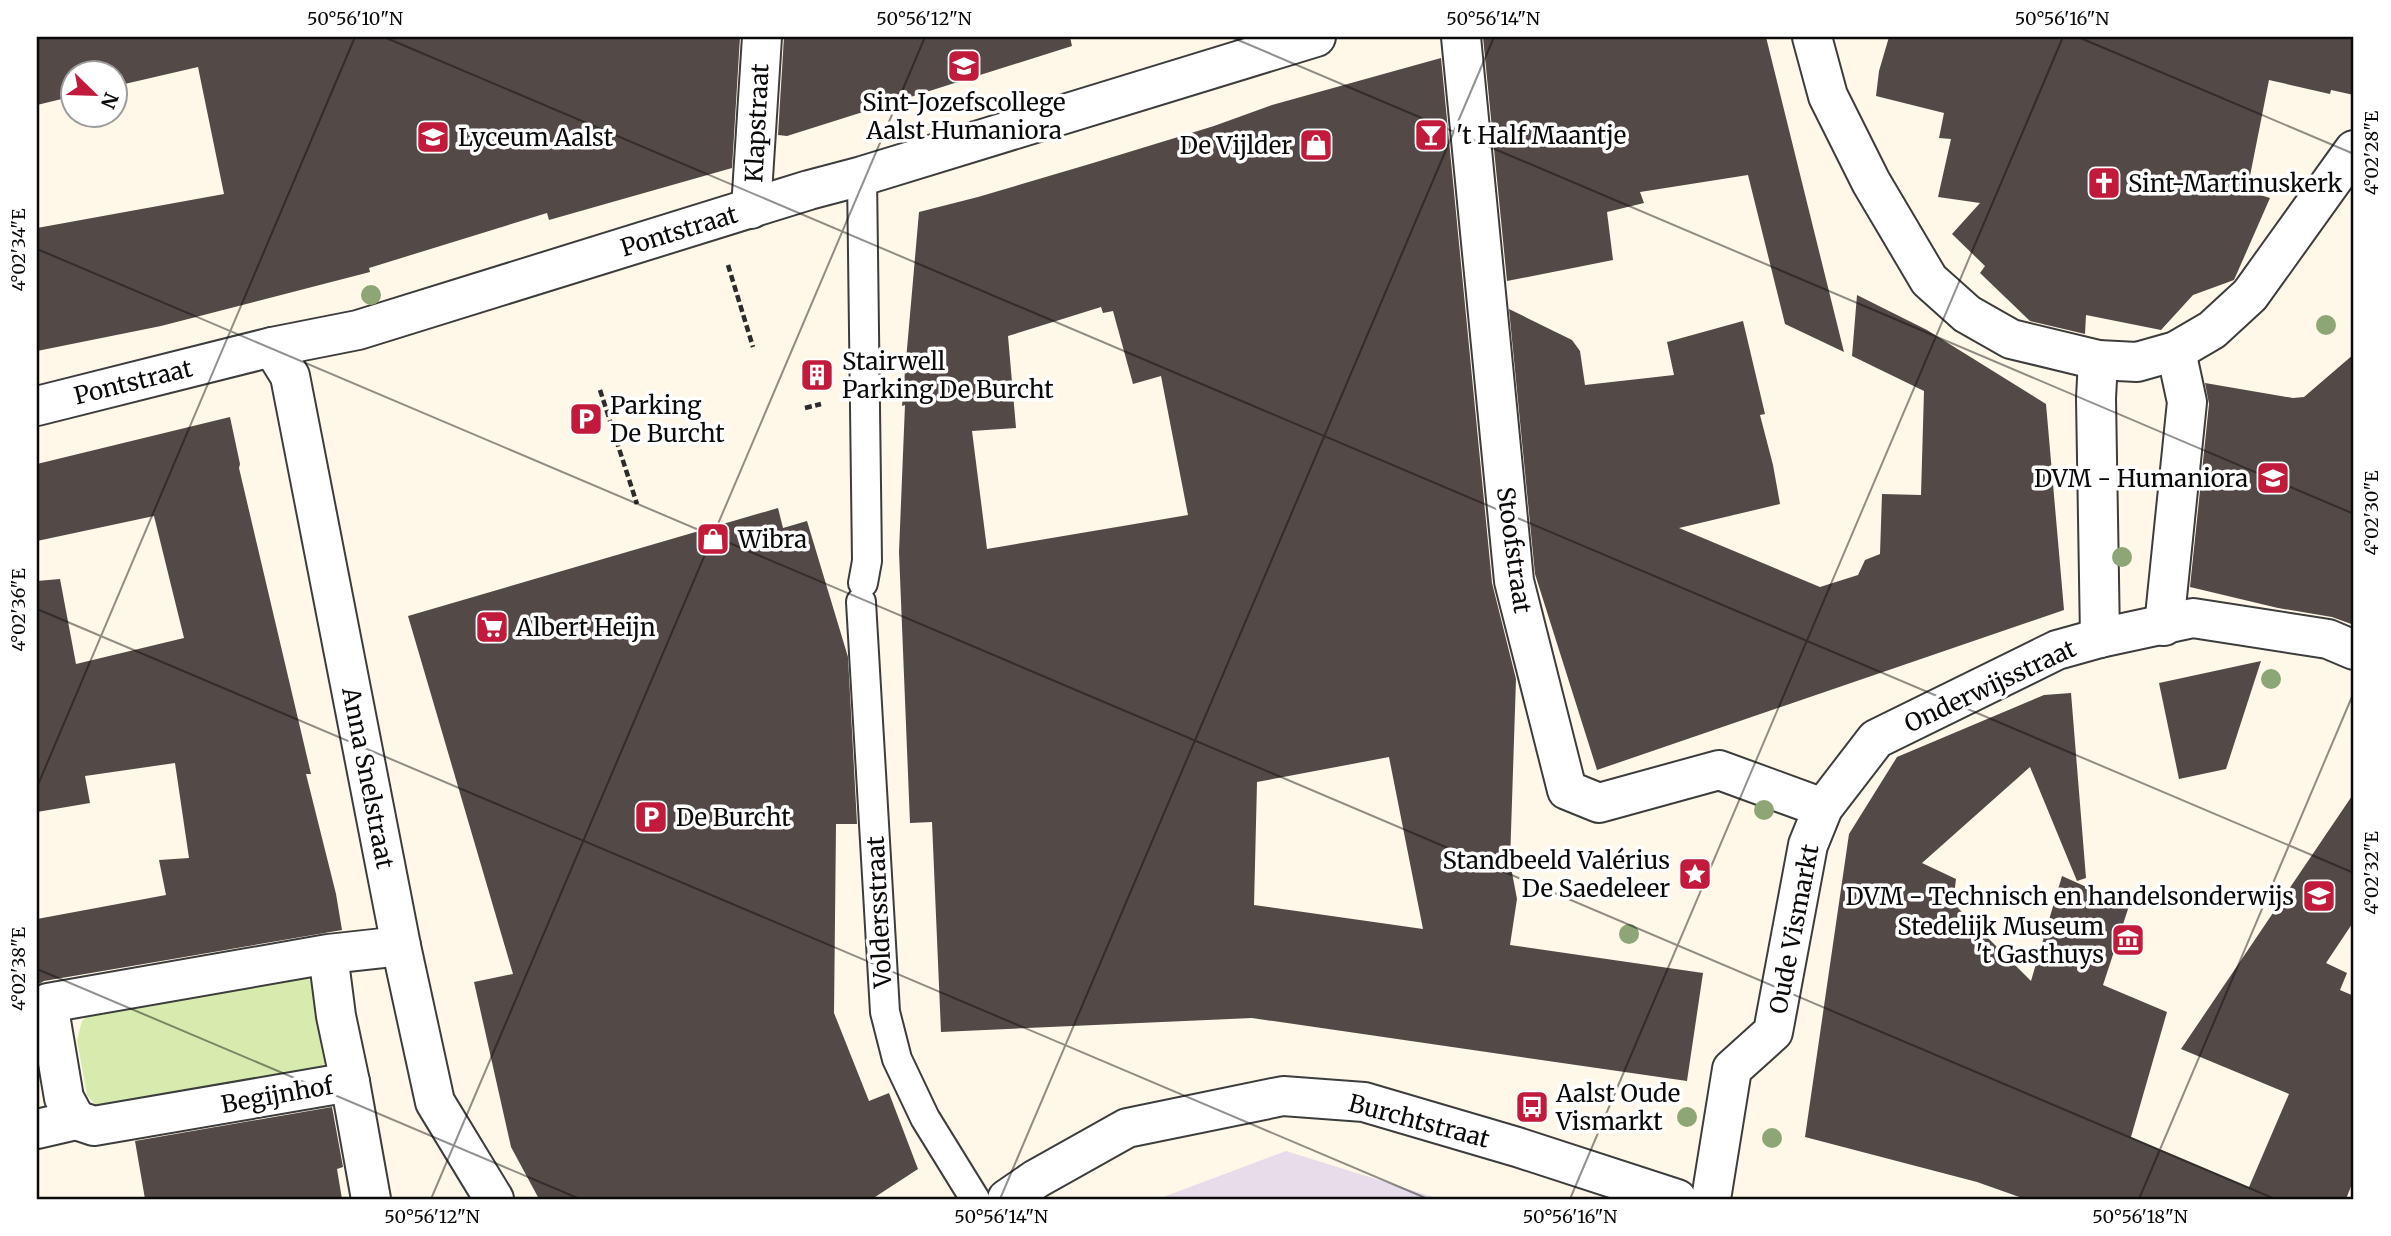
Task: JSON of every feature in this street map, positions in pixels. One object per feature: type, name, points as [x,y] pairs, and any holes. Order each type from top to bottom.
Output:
[{"type":"street","name":"Klapstraat","points":[[751,209],[762,37]]},
{"type":"street","name":"Pontstraat","points":[[37,406],[272,347],[358,330],[1316,37]]},
{"type":"street","name":"Stoofstraat","points":[[1461,37],[1514,581],[1567,790],[1599,803],[1719,770],[1823,808]]},
{"type":"street","points":[[1812,37],[1828,96],[1871,182],[1929,280],[1967,314],[2011,340],[2098,360],[2137,362],[2176,351],[2212,330],[2250,295],[2354,150]]},
{"type":"street","name":"Anna Snelstraat","points":[[272,347],[290,376],[401,946],[435,1102],[494,1199]]},
{"type":"street","points":[[2164,626],[2187,402],[2176,351]]},
{"type":"street","points":[[2098,360],[2096,398],[2100,638]]},
{"type":"street","name":"Onderwijsstraat","points":[[1823,808],[1876,739],[2057,650],[2193,618],[2328,639],[2354,650]]},
{"type":"street","name":"Oude Vismarkt","points":[[1712,1199],[1732,1069],[1773,1032],[1808,845],[1823,808]]},
{"type":"street","points":[[76,1120],[64,1098],[43,1003],[328,954],[401,946]]},
{"type":"street","name":"Begijnhof","points":[[37,1129],[76,1120],[94,1126],[350,1082],[336,1016],[328,954]]},
{"type":"street","points":[[350,1082],[371,1199]]},
{"type":"street","name":"Burchtstraat","points":[[1007,1199],[1036,1179],[1127,1128],[1283,1096],[1364,1102],[1517,1147],[1677,1199]]},
{"type":"lane","name":"Voldersstraat","points":[[862,176],[867,561],[862,593],[885,1012],[897,1059],[925,1118],[975,1199]]},
{"type":"path","points":[[714,221],[753,347]]},
{"type":"path","points":[[600,390],[637,504]]},
{"type":"shaded area","points":[[1286,1151],[1440,1199],[1158,1199]]},
{"type":"green space","points":[[305,977],[318,986],[331,1052],[326,1062],[315,1072],[97,1107],[87,1095],[77,1040],[82,1021],[94,1010]]},
{"type":"building","points":[[37,37],[740,37],[732,168],[549,220],[547,213],[369,268],[370,272],[161,326],[37,351],[37,228],[224,194],[198,67],[130,83],[130,60],[60,60],[60,99],[37,105]]},
{"type":"building","points":[[784,37],[1070,37],[1072,46],[787,136],[778,135]]},
{"type":"building","points":[[1483,37],[1766,37],[1844,352],[1785,324],[1748,175],[1640,192],[1644,203],[1607,212],[1613,260],[1507,281]]},
{"type":"building","name":"Sint-Martinuskerk","points":[[1889,37],[2354,37],[2354,95],[2331,90],[2330,94],[2269,80],[2247,191],[2270,198],[2234,280],[2193,295],[2161,330],[2086,315],[2085,334],[2030,321],[1980,273],[1985,266],[1952,234],[1980,203],[1938,197],[1951,139],[1939,138],[1944,113],[1876,96],[1879,71]]},
{"type":"building","points":[[1441,58],[1492,583],[1516,679],[1510,862],[1517,899],[1510,945],[1703,973],[1687,1081],[1252,1018],[941,1032],[932,822],[910,823],[899,552],[905,405],[902,406],[919,212],[1093,163],[1272,105]],"holes":[[[1101,307],[1103,313],[1113,311],[1133,384],[1161,376],[1188,515],[987,549],[972,431],[1016,428],[1008,336]],[[1389,757],[1423,929],[1254,905],[1257,782]]]},
{"type":"building","points":[[1857,295],[1927,330],[2046,404],[2064,610],[1597,770],[1535,574],[1509,309],[1572,340],[1580,351],[1585,385],[1674,375],[1667,342],[1743,321],[1765,414],[1760,415],[1780,504],[1679,528],[1820,587],[1858,575],[1865,560],[1880,554],[1882,494],[1921,495],[1924,391],[1852,356]]},
{"type":"building","name":"DVM - Humaniora","points":[[2354,354],[2354,625],[2332,617],[2278,608],[2190,587],[2209,404],[2205,383],[2293,398],[2304,397]]},
{"type":"building","points":[[230,417],[239,468],[311,774],[306,774],[336,894],[342,930],[44,981],[37,985],[37,919],[166,895],[159,860],[189,858],[175,763],[85,776],[90,803],[37,812],[37,581],[60,579],[76,664],[184,638],[154,516],[37,541],[37,464]]},
{"type":"building","name":"De Burcht","points":[[778,508],[783,528],[807,521],[848,657],[857,824],[836,824],[834,1013],[869,1101],[889,1093],[918,1169],[872,1199],[539,1199],[511,1147],[474,982],[513,974],[408,616]]},
{"type":"building","points":[[2261,661],[2226,769],[2179,779],[2159,683]]},
{"type":"building","points":[[2071,693],[2086,878],[2077,881],[2030,767],[1922,863],[1956,879],[1953,903],[2031,981],[2062,876],[2129,906],[2103,985],[2167,1012],[2131,1137],[2249,1187],[2289,1094],[2181,1049],[2354,793],[2354,921],[2326,963],[2347,973],[2340,990],[2354,996],[2354,1179],[2346,1199],[2025,1199],[1977,1182],[1805,1137],[1849,834],[1897,757],[2044,695]]},
{"type":"building","points":[[332,1107],[343,1167],[337,1169],[342,1199],[145,1199],[135,1141]]},
{"type":"place","name":"Sint-Jozefscollege Aalst Humaniora","points":[[964,66]]},
{"type":"place","name":"'t Half Maantje","points":[[1431,135]]},
{"type":"place","name":"Lyceum Aalst","points":[[433,137]]},
{"type":"place","name":"De Vijlder","points":[[1316,145]]},
{"type":"place","name":"Sint-Martinuskerk","points":[[2104,183]]},
{"type":"place","name":"Stairwell Parking De Burcht","points":[[817,375]]},
{"type":"place","name":"Parking De Burcht","points":[[586,419]]},
{"type":"place","name":"DVM - Humaniora","points":[[2273,478]]},
{"type":"place","name":"Wibra","points":[[713,539]]},
{"type":"place","name":"Albert Heijn","points":[[492,627]]},
{"type":"place","name":"De Burcht","points":[[651,817]]},
{"type":"place","name":"Standbeeld Valérius De Saedeleer","points":[[1695,874]]},
{"type":"place","name":"DVM - Technisch en handelsonderwijs","points":[[2319,896]]},
{"type":"place","name":"Stedelijk Museum 't Gasthuys","points":[[2128,940]]},
{"type":"place","name":"Aalst Oude Vismarkt","points":[[1532,1107]]}]
